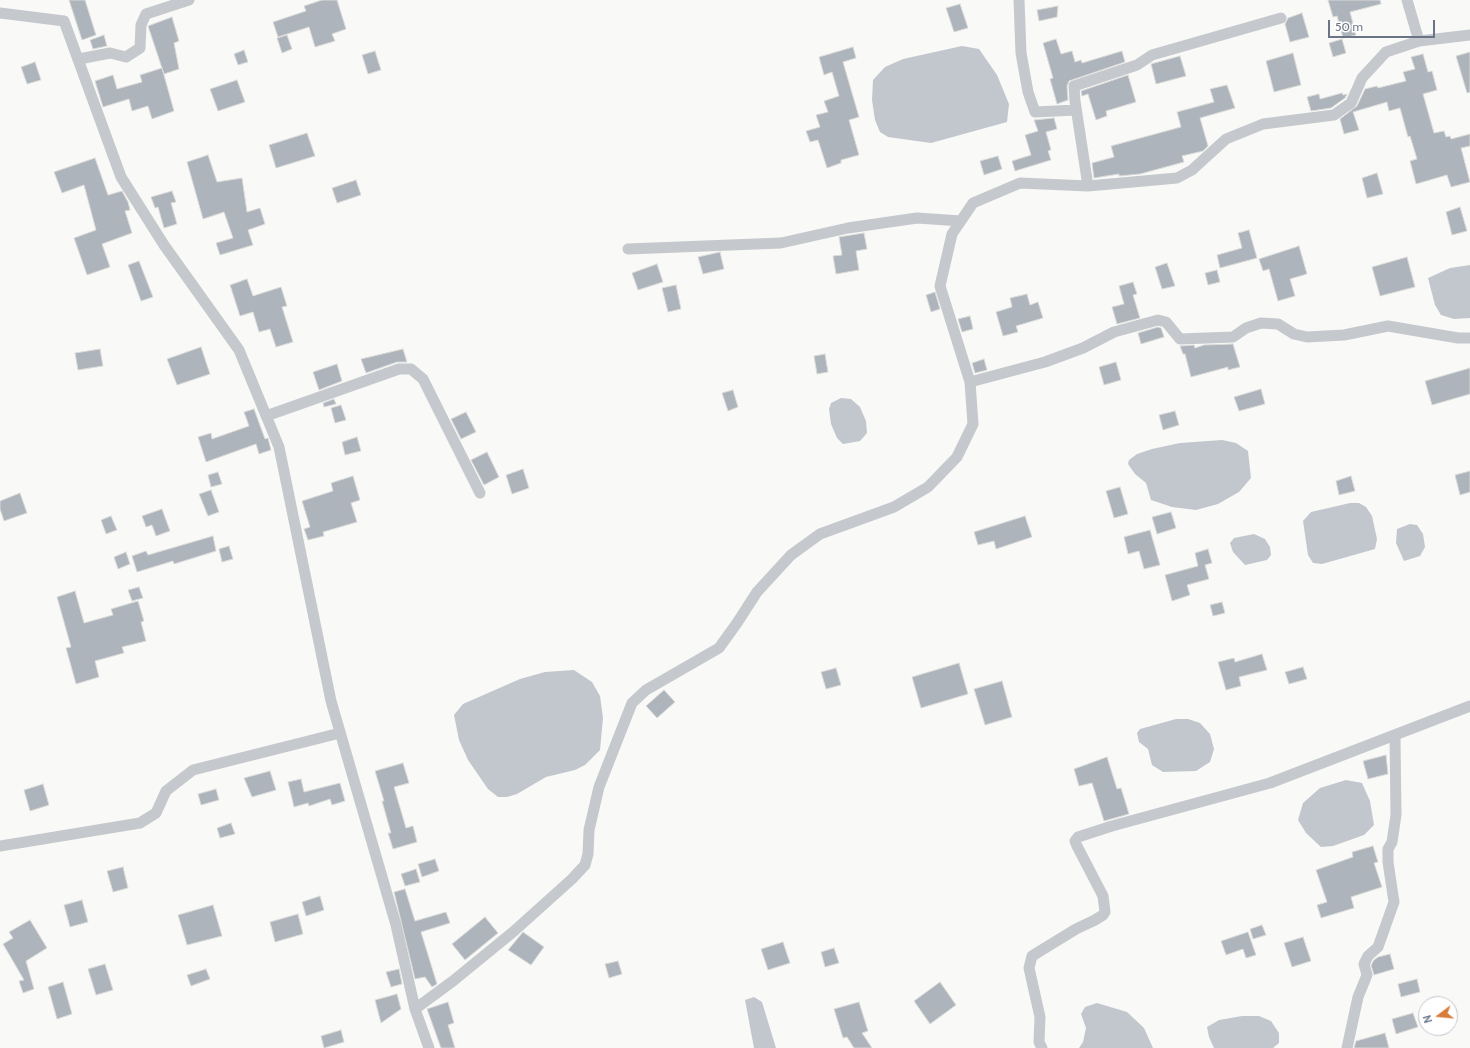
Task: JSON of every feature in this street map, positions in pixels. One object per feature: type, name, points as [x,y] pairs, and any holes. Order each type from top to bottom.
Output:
[{"type":"street","points":[[79,59],[110,52],[126,57],[140,48],[142,25],[146,14],[189,0]]},
{"type":"street","points":[[1018,0],[1021,53],[1028,92],[1035,112],[1076,110]]},
{"type":"street","points":[[1407,0],[1419,41]]},
{"type":"street","points":[[0,13],[64,21],[121,177],[164,245],[239,350],[279,447],[331,701],[396,925],[415,1009],[429,1048]]},
{"type":"street","points":[[1088,186],[1076,110],[1074,86],[1082,82],[1137,65],[1152,54],[1281,18]]},
{"type":"street","points":[[415,1009],[453,981],[513,932],[585,865],[588,854],[589,830],[599,787],[632,703],[646,690],[719,648],[757,592],[791,555],[820,534],[894,507],[928,488],[957,457],[973,424],[970,382],[940,286],[952,234],[973,203],[1020,183],[1088,186],[1176,178],[1192,170],[1226,139],[1263,124],[1334,115],[1351,103],[1362,78],[1386,52],[1419,41],[1470,35]]},
{"type":"street","points":[[628,249],[781,243],[848,228],[917,218],[961,221]]},
{"type":"street","points":[[970,382],[1045,362],[1083,348],[1114,332],[1158,320],[1166,322],[1180,339],[1233,337],[1246,328],[1262,323],[1278,324],[1294,334],[1307,338],[1344,335],[1388,326],[1458,338],[1470,338]]},
{"type":"street","points":[[266,416],[399,369],[411,369],[423,379],[480,494]]},
{"type":"street","points":[[1042,1048],[1039,1042],[1040,1017],[1029,968],[1032,956],[1070,932],[1095,920],[1103,915],[1104,912],[1103,896],[1076,846],[1075,841],[1078,837],[1112,826],[1270,783],[1470,706]]},
{"type":"street","points":[[0,846],[140,823],[156,813],[166,791],[194,770],[340,733]]},
{"type":"street","points":[[1347,1048],[1358,996],[1366,975],[1364,964],[1368,956],[1378,947],[1394,902],[1388,862],[1388,849],[1392,842],[1396,815],[1395,736]]},
{"type":"shaded area","points":[[962,46],[979,49],[997,75],[1009,104],[1007,122],[931,143],[888,137],[880,132],[875,120],[872,100],[873,80],[885,67],[903,59]]},
{"type":"shaded area","points":[[1470,265],[1470,318],[1454,319],[1441,315],[1435,305],[1428,278],[1450,268]]},
{"type":"shaded area","points":[[841,398],[851,399],[860,407],[866,421],[867,433],[860,441],[843,444],[837,438],[831,424],[829,409],[831,403]]},
{"type":"shaded area","points":[[1222,440],[1236,443],[1248,451],[1251,478],[1239,492],[1218,504],[1196,510],[1172,507],[1151,500],[1146,483],[1135,474],[1128,464],[1129,460],[1137,454],[1152,449],[1180,443]]},
{"type":"shaded area","points":[[1350,503],[1359,503],[1366,507],[1372,516],[1377,539],[1375,549],[1322,564],[1313,563],[1308,555],[1303,521],[1311,512]]},
{"type":"shaded area","points":[[1410,524],[1417,525],[1423,534],[1425,547],[1420,556],[1404,561],[1396,543],[1397,529]]},
{"type":"shaded area","points":[[1254,534],[1265,539],[1270,547],[1271,555],[1267,560],[1245,565],[1233,552],[1230,543],[1234,538]]},
{"type":"shaded area","points":[[574,670],[592,682],[600,696],[603,718],[600,750],[585,765],[575,770],[546,777],[517,794],[507,797],[498,797],[488,789],[468,760],[459,740],[454,715],[463,704],[520,679],[545,672]]},
{"type":"shaded area","points":[[1176,719],[1188,719],[1200,723],[1210,734],[1214,749],[1210,762],[1196,771],[1163,772],[1152,765],[1148,749],[1139,742],[1137,733],[1140,729]]},
{"type":"shaded area","points":[[1346,780],[1362,783],[1370,801],[1374,825],[1364,835],[1333,846],[1321,847],[1306,833],[1298,820],[1303,803],[1320,788]]},
{"type":"shaded area","points":[[754,997],[762,1002],[776,1048],[754,1048],[745,1000]]},
{"type":"shaded area","points":[[1097,1003],[1127,1012],[1144,1028],[1153,1048],[1079,1048],[1083,1042],[1086,1028],[1081,1014],[1085,1007]]},
{"type":"shaded area","points":[[1242,1016],[1259,1016],[1271,1021],[1279,1033],[1279,1043],[1273,1048],[1214,1048],[1209,1037],[1207,1027],[1219,1020]]},
{"type":"building","points":[[69,0],[85,0],[96,35],[82,40]]},
{"type":"building","points":[[322,0],[337,0],[346,29],[332,34],[335,41],[315,47],[309,27],[278,37],[273,22],[306,11],[304,6]]},
{"type":"building","points":[[1328,0],[1380,0],[1381,4],[1350,12],[1356,35],[1343,38],[1337,16],[1333,17]]},
{"type":"building","points":[[960,4],[968,28],[954,32],[946,8]]},
{"type":"building","points":[[1058,6],[1057,17],[1039,21],[1037,10]]},
{"type":"building","points":[[1302,13],[1309,37],[1290,42],[1285,24],[1288,18]]},
{"type":"building","points":[[172,17],[179,41],[174,43],[179,69],[164,74],[148,26]]},
{"type":"building","points":[[104,35],[107,46],[93,49],[90,40]]},
{"type":"building","points":[[287,35],[292,49],[282,53],[277,38]]},
{"type":"building","points":[[1056,39],[1061,54],[1072,51],[1075,62],[1081,60],[1082,63],[1122,51],[1125,62],[1069,81],[1067,86],[1068,100],[1057,104],[1050,79],[1053,78],[1043,43]]},
{"type":"building","points":[[1342,39],[1346,53],[1333,57],[1329,43]]},
{"type":"building","points":[[853,47],[856,58],[843,62],[859,117],[849,120],[859,155],[841,160],[841,163],[827,168],[818,140],[810,142],[806,131],[820,127],[816,115],[828,112],[824,101],[839,96],[832,72],[824,75],[819,57]]},
{"type":"building","points":[[244,50],[248,62],[238,65],[234,54]]},
{"type":"building","points":[[375,51],[381,70],[368,74],[362,55]]},
{"type":"building","points":[[1470,52],[1470,92],[1467,93],[1456,56]]},
{"type":"building","points":[[1293,53],[1301,85],[1274,92],[1266,61]]},
{"type":"building","points":[[1423,54],[1428,72],[1432,71],[1437,90],[1423,94],[1434,133],[1444,131],[1446,137],[1450,136],[1451,139],[1470,134],[1470,146],[1461,148],[1470,182],[1451,187],[1447,175],[1416,184],[1410,161],[1417,159],[1410,136],[1408,137],[1400,108],[1389,111],[1387,102],[1353,112],[1359,130],[1344,134],[1340,119],[1357,106],[1365,89],[1377,86],[1378,88],[1406,81],[1403,72],[1415,69],[1411,57]]},
{"type":"building","points":[[1180,56],[1186,76],[1156,84],[1151,64]]},
{"type":"building","points":[[35,62],[41,80],[27,84],[21,67]]},
{"type":"building","points":[[162,68],[174,111],[152,119],[148,106],[132,111],[129,99],[103,107],[95,81],[113,75],[117,89],[142,82],[140,75]]},
{"type":"building","points":[[1128,75],[1136,102],[1106,111],[1107,116],[1096,120],[1088,94],[1082,96],[1081,91]]},
{"type":"building","points":[[237,80],[245,102],[218,111],[210,89]]},
{"type":"building","points":[[1227,85],[1235,108],[1200,118],[1208,146],[1203,151],[1182,156],[1184,162],[1140,174],[1119,176],[1119,174],[1094,178],[1092,163],[1114,157],[1111,146],[1181,127],[1177,112],[1214,102],[1210,89]]},
{"type":"building","points":[[1342,93],[1343,95],[1347,94],[1345,98],[1331,108],[1311,111],[1307,97],[1319,94],[1320,99]]},
{"type":"building","points":[[1054,118],[1057,129],[1046,132],[1051,150],[1048,151],[1051,160],[1015,171],[1012,161],[1031,155],[1025,135],[1038,131],[1034,120]]},
{"type":"building","points":[[307,133],[315,156],[276,168],[269,145]]},
{"type":"building","points":[[208,155],[217,182],[242,178],[247,212],[260,208],[265,224],[248,230],[253,245],[220,255],[216,243],[233,238],[224,212],[203,219],[187,162]]},
{"type":"building","points":[[998,156],[1002,169],[984,175],[980,161]]},
{"type":"building","points":[[95,158],[108,195],[122,191],[128,202],[130,210],[125,211],[132,233],[102,244],[110,267],[87,275],[74,238],[96,230],[84,185],[62,193],[54,172]]},
{"type":"building","points":[[1377,173],[1383,194],[1367,198],[1362,178]]},
{"type":"building","points":[[356,180],[361,195],[337,203],[332,188]]},
{"type":"building","points":[[172,191],[176,202],[171,203],[177,224],[164,228],[158,207],[155,208],[151,197]]},
{"type":"building","points":[[1460,207],[1467,231],[1452,235],[1446,212]]},
{"type":"building","points":[[1249,230],[1257,258],[1220,268],[1217,255],[1242,248],[1238,233]]},
{"type":"building","points":[[864,233],[867,249],[856,251],[859,270],[836,274],[833,256],[842,255],[839,237]]},
{"type":"building","points":[[1299,246],[1307,274],[1290,279],[1295,296],[1278,301],[1269,269],[1263,271],[1259,259]]},
{"type":"building","points":[[720,252],[724,269],[703,274],[698,257]]},
{"type":"building","points":[[1407,257],[1415,287],[1380,296],[1372,267]]},
{"type":"building","points":[[139,261],[153,297],[141,301],[128,265]]},
{"type":"building","points":[[1167,263],[1175,286],[1162,289],[1155,267]]},
{"type":"building","points":[[657,264],[663,282],[638,290],[632,273]]},
{"type":"building","points":[[1217,270],[1220,282],[1208,285],[1205,273]]},
{"type":"building","points":[[247,279],[253,296],[281,287],[287,306],[282,307],[293,342],[276,347],[270,329],[259,332],[253,312],[240,316],[230,285]]},
{"type":"building","points":[[1133,282],[1137,294],[1133,295],[1140,318],[1117,324],[1112,307],[1124,304],[1119,286]]},
{"type":"building","points":[[676,285],[681,309],[668,312],[662,288]]},
{"type":"building","points":[[935,292],[940,309],[931,312],[926,295]]},
{"type":"building","points":[[1027,294],[1030,305],[1038,302],[1043,318],[1016,326],[1018,332],[1003,336],[996,312],[1012,307],[1010,298]]},
{"type":"building","points":[[970,316],[973,329],[962,332],[958,319]]},
{"type":"building","points":[[1158,327],[1161,328],[1164,337],[1141,344],[1138,333]]},
{"type":"building","points":[[1233,344],[1240,367],[1228,370],[1228,367],[1191,377],[1185,354],[1183,354],[1180,346],[1194,345],[1195,348],[1204,345]]},
{"type":"building","points":[[201,347],[210,374],[177,385],[167,359]]},
{"type":"building","points":[[100,349],[103,366],[78,370],[75,353]]},
{"type":"building","points":[[403,349],[407,362],[397,362],[366,373],[361,359]]},
{"type":"building","points":[[825,354],[828,372],[817,374],[814,356]]},
{"type":"building","points":[[984,359],[987,370],[975,373],[972,363]]},
{"type":"building","points":[[1116,362],[1121,380],[1104,385],[1099,367]]},
{"type":"building","points":[[337,364],[342,381],[319,390],[313,372]]},
{"type":"building","points":[[1470,368],[1470,394],[1432,405],[1425,381]]},
{"type":"building","points":[[1261,389],[1265,404],[1239,411],[1234,397]]},
{"type":"building","points":[[733,390],[738,407],[728,411],[722,393]]},
{"type":"building","points":[[334,399],[336,404],[324,407],[323,403]]},
{"type":"building","points":[[341,405],[346,420],[335,423],[331,408]]},
{"type":"building","points":[[254,409],[265,439],[268,438],[271,450],[259,454],[256,444],[206,462],[198,437],[211,433],[212,439],[249,426],[244,412]]},
{"type":"building","points":[[1175,411],[1179,425],[1163,430],[1159,415]]},
{"type":"building","points":[[466,412],[476,432],[461,439],[451,419]]},
{"type":"building","points":[[357,437],[361,451],[345,455],[342,442]]},
{"type":"building","points":[[487,452],[499,477],[484,485],[471,460]]},
{"type":"building","points":[[523,469],[529,488],[512,494],[506,475]]},
{"type":"building","points":[[1470,471],[1470,492],[1460,495],[1455,475]]},
{"type":"building","points":[[218,472],[222,484],[211,487],[208,475]]},
{"type":"building","points":[[353,476],[360,500],[351,503],[357,522],[323,532],[324,536],[308,540],[304,529],[310,527],[302,501],[333,491],[331,483]]},
{"type":"building","points":[[1351,476],[1355,491],[1339,495],[1336,481]]},
{"type":"building","points":[[1120,487],[1128,514],[1114,518],[1106,491]]},
{"type":"building","points":[[211,490],[219,512],[208,516],[199,494]]},
{"type":"building","points":[[20,493],[27,513],[4,521],[0,509],[0,501]]},
{"type":"building","points":[[162,509],[170,531],[156,536],[152,525],[146,527],[142,516]]},
{"type":"building","points":[[1171,512],[1176,528],[1157,534],[1152,517]]},
{"type":"building","points":[[111,516],[117,530],[106,534],[101,520]]},
{"type":"building","points":[[1025,516],[1032,537],[996,549],[994,541],[978,545],[974,532]]},
{"type":"building","points":[[1150,530],[1160,565],[1144,569],[1139,551],[1128,554],[1124,537]]},
{"type":"building","points":[[213,536],[216,551],[174,564],[173,561],[137,572],[132,556],[146,551],[148,555]]},
{"type":"building","points":[[229,546],[233,559],[222,562],[219,549]]},
{"type":"building","points":[[1208,549],[1212,563],[1205,565],[1209,579],[1187,585],[1190,595],[1172,601],[1165,575],[1198,566],[1195,553]]},
{"type":"building","points":[[126,552],[130,564],[118,569],[114,557]]},
{"type":"building","points":[[139,587],[143,598],[132,601],[128,590]]},
{"type":"building","points":[[75,591],[84,623],[113,615],[111,609],[138,601],[144,621],[141,622],[146,641],[122,647],[124,653],[95,661],[99,677],[76,684],[66,648],[71,647],[57,597]]},
{"type":"building","points":[[1222,602],[1225,613],[1213,616],[1210,605]]},
{"type":"building","points":[[1262,654],[1267,670],[1239,677],[1241,686],[1226,690],[1218,662],[1234,658],[1235,662]]},
{"type":"building","points":[[959,663],[968,694],[921,708],[912,677]]},
{"type":"building","points":[[1303,667],[1307,679],[1289,684],[1285,672]]},
{"type":"building","points":[[836,668],[841,685],[826,689],[821,672]]},
{"type":"building","points":[[1002,681],[1012,717],[985,725],[974,689]]},
{"type":"building","points":[[664,690],[675,702],[657,718],[646,706]]},
{"type":"building","points":[[1386,755],[1388,774],[1368,779],[1363,761]]},
{"type":"building","points":[[1107,757],[1117,789],[1121,788],[1129,814],[1104,821],[1092,783],[1079,786],[1074,769]]},
{"type":"building","points":[[403,763],[409,783],[394,787],[406,828],[413,826],[417,842],[393,849],[388,833],[391,833],[382,801],[384,801],[375,771]]},
{"type":"building","points":[[270,771],[276,790],[252,797],[244,778]]},
{"type":"building","points":[[301,779],[304,792],[340,783],[345,801],[332,805],[330,799],[309,806],[308,803],[294,807],[288,782]]},
{"type":"building","points":[[43,784],[49,805],[30,811],[24,790]]},
{"type":"building","points":[[216,789],[219,800],[201,805],[198,794]]},
{"type":"building","points":[[231,823],[235,834],[220,838],[217,828]]},
{"type":"building","points":[[1373,846],[1378,862],[1374,863],[1382,887],[1351,897],[1354,908],[1321,918],[1317,905],[1327,902],[1316,870],[1353,857],[1352,852]]},
{"type":"building","points":[[435,859],[439,871],[422,877],[418,864]]},
{"type":"building","points":[[123,867],[128,888],[113,892],[107,871]]},
{"type":"building","points":[[416,869],[420,882],[405,886],[401,874]]},
{"type":"building","points":[[405,889],[415,921],[446,912],[450,923],[421,932],[437,984],[432,987],[425,977],[415,979],[394,892]]},
{"type":"building","points":[[320,896],[324,910],[306,916],[302,902]]},
{"type":"building","points":[[82,900],[88,922],[70,927],[64,905]]},
{"type":"building","points":[[213,905],[222,936],[187,945],[178,915]]},
{"type":"building","points":[[298,914],[303,934],[275,942],[270,922]]},
{"type":"building","points":[[485,917],[498,933],[465,960],[452,944]]},
{"type":"building","points":[[30,920],[47,948],[26,961],[34,989],[23,993],[19,981],[24,980],[3,944],[13,938],[9,932]]},
{"type":"building","points":[[1262,925],[1266,935],[1253,939],[1250,929]]},
{"type":"building","points":[[523,932],[544,947],[531,965],[508,950]]},
{"type":"building","points":[[1248,932],[1256,955],[1246,958],[1243,949],[1226,955],[1221,941]]},
{"type":"building","points":[[1303,937],[1311,961],[1292,967],[1284,943]]},
{"type":"building","points":[[783,942],[790,963],[768,970],[761,949]]},
{"type":"building","points":[[834,948],[839,963],[825,967],[821,952]]},
{"type":"building","points":[[1390,954],[1394,969],[1374,975],[1371,965],[1374,960],[1378,957]]},
{"type":"building","points":[[618,961],[622,974],[609,978],[605,964]]},
{"type":"building","points":[[105,964],[113,990],[96,995],[88,969]]},
{"type":"building","points":[[206,969],[210,979],[191,986],[187,975]]},
{"type":"building","points":[[399,969],[402,984],[391,987],[386,972]]},
{"type":"building","points":[[1417,979],[1420,992],[1401,997],[1398,984]]},
{"type":"building","points":[[63,982],[72,1014],[57,1019],[48,987]]},
{"type":"building","points":[[940,982],[956,1005],[930,1024],[914,1001]]},
{"type":"building","points":[[397,994],[401,1009],[381,1023],[375,1000]]},
{"type":"building","points":[[448,1002],[454,1023],[448,1025],[455,1048],[441,1048],[427,1009]]},
{"type":"building","points":[[859,1002],[868,1031],[862,1033],[872,1048],[854,1048],[847,1037],[843,1038],[834,1009]]},
{"type":"building","points":[[1413,1013],[1418,1027],[1396,1034],[1392,1019]]},
{"type":"building","points":[[341,1030],[344,1042],[324,1048],[321,1036]]},
{"type":"building","points":[[1385,1033],[1389,1048],[1354,1048],[1356,1041]]}]
